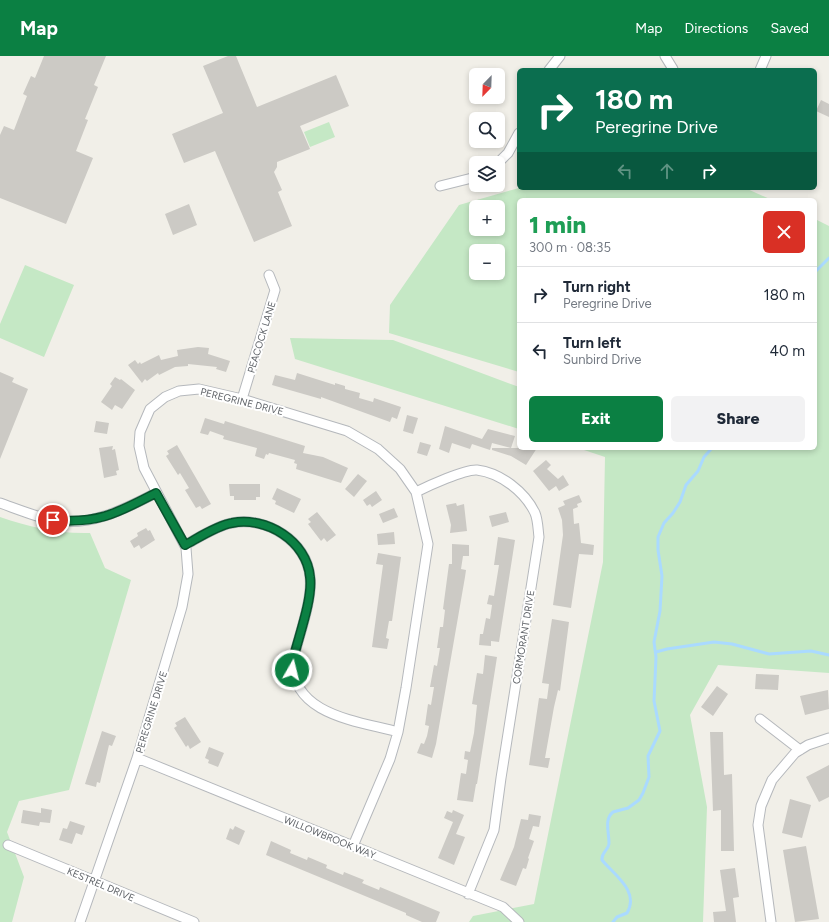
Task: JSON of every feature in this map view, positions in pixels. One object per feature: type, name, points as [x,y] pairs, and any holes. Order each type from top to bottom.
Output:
[{"type":"street","points":[[551,68],[560,56]]},
{"type":"street","points":[[665,56],[672,68]]},
{"type":"street","points":[[761,68],[766,56]]},
{"type":"street","points":[[505,156],[517,137]]},
{"type":"street","points":[[440,186],[469,180]]},
{"type":"street","name":"PEACOCK LANE","points":[[242,399],[275,290],[269,275]]},
{"type":"street","name":"PEREGRINE DRIVE","points":[[80,922],[137,758],[182,607],[188,574],[185,545],[144,468],[139,446],[140,432],[150,409],[165,397],[179,391],[199,389],[242,399],[347,431],[378,449],[400,468],[416,492],[428,544],[398,732],[390,759],[353,846]]},
{"type":"street","name":"CORMORANT DRIVE","points":[[416,492],[444,479],[476,470],[502,478],[526,498],[535,514],[539,537],[500,778],[494,830],[468,894]]},
{"type":"street","points":[[0,503],[53,520],[91,520],[126,509],[156,493]]},
{"type":"street","points":[[185,545],[230,523],[246,521],[272,529],[290,540],[300,549],[306,558],[310,577],[310,592],[293,660],[292,670],[298,686],[305,697],[323,710],[338,716],[398,732]]},
{"type":"street","points":[[760,719],[800,750]]},
{"type":"street","points":[[771,922],[758,824],[761,806],[772,780],[784,764],[800,750],[829,738]]},
{"type":"street","name":"WILLOWBROOK WAY","points":[[137,758],[503,907],[519,922]]},
{"type":"street","name":"KESTREL DRIVE","points":[[8,845],[194,922]]},
{"type":"green space","points":[[329,122],[335,137],[310,147],[304,132]]},
{"type":"green space","points":[[517,189],[517,190],[750,190],[768,198],[517,198],[517,371],[389,333],[390,305],[459,205],[469,202],[469,236],[505,236],[505,200],[477,200]]},
{"type":"green space","points":[[817,220],[829,226],[829,673],[718,665],[690,715],[707,807],[703,922],[469,922],[473,916],[534,904],[603,562],[605,457],[584,450],[817,450]]},
{"type":"green space","points":[[25,265],[74,285],[44,357],[0,338],[0,324]]},
{"type":"green space","points":[[290,338],[393,340],[517,386],[517,428],[295,359]]},
{"type":"green space","points":[[0,517],[44,529],[90,533],[105,568],[131,580],[69,790],[19,801],[7,832],[24,877],[12,922],[0,922]]},
{"type":"building","points":[[44,56],[106,56],[94,85],[98,87],[85,119],[88,120],[76,151],[93,158],[66,224],[0,198],[0,135],[4,126],[14,130],[27,96],[23,94],[31,76],[35,78]]},
{"type":"building","points":[[228,56],[236,56],[257,107],[336,75],[349,106],[300,126],[310,149],[277,162],[277,167],[274,172],[282,190],[278,192],[292,226],[254,242],[215,151],[184,163],[172,134],[223,113],[203,66]]},
{"type":"building","points":[[821,100],[829,104],[829,117],[817,111]]},
{"type":"building","points":[[189,204],[197,225],[173,235],[165,214]]},
{"type":"building","points":[[198,347],[209,348],[208,354],[230,361],[226,372],[216,369],[217,367],[188,364],[188,366],[175,367],[159,375],[158,373],[147,381],[145,379],[142,383],[128,365],[135,360],[138,364],[140,362],[141,364],[159,355],[161,360],[178,356],[177,350]]},
{"type":"building","points":[[0,372],[14,378],[12,382],[28,389],[0,459]]},
{"type":"building","points":[[297,373],[335,385],[335,383],[345,386],[345,389],[360,393],[359,398],[373,402],[374,398],[401,407],[397,419],[392,417],[390,422],[321,397],[321,399],[272,385],[275,375],[295,380]]},
{"type":"building","points":[[115,377],[120,380],[121,379],[135,390],[122,409],[115,405],[112,410],[101,402],[112,386],[110,384]]},
{"type":"building","points":[[407,415],[418,418],[413,434],[403,431]]},
{"type":"building","points":[[205,418],[224,424],[225,421],[305,446],[303,453],[323,457],[348,468],[341,483],[296,469],[297,464],[294,463],[295,460],[269,453],[268,455],[266,454],[264,459],[255,456],[257,448],[223,439],[224,436],[210,431],[208,435],[200,433]]},
{"type":"building","points":[[96,421],[109,423],[107,434],[94,432]]},
{"type":"building","points":[[445,426],[482,439],[488,429],[515,436],[511,448],[492,443],[490,450],[472,444],[470,449],[452,443],[449,453],[439,449]]},
{"type":"building","points":[[420,442],[431,445],[427,456],[417,453]]},
{"type":"building","points":[[177,445],[211,504],[202,509],[200,506],[196,508],[185,490],[189,488],[180,473],[178,475],[166,456],[169,454],[167,451]]},
{"type":"building","points":[[113,446],[112,450],[115,449],[119,470],[116,471],[117,475],[104,478],[99,448]]},
{"type":"building","points":[[492,448],[517,448],[517,450],[536,450],[526,465],[511,456],[492,450]]},
{"type":"building","points":[[546,460],[551,465],[547,469],[558,479],[563,475],[569,485],[559,491],[556,486],[549,491],[533,471]]},
{"type":"building","points":[[358,474],[367,481],[354,497],[345,489]]},
{"type":"building","points":[[229,484],[260,484],[260,497],[256,497],[256,500],[234,500],[234,496],[230,496]]},
{"type":"building","points":[[277,488],[301,499],[294,513],[275,504],[276,501],[272,499]]},
{"type":"building","points":[[376,491],[382,500],[372,507],[370,504],[367,506],[363,500]]},
{"type":"building","points":[[579,495],[582,502],[577,504],[578,507],[573,509],[574,524],[579,523],[581,543],[594,545],[593,555],[579,554],[571,608],[553,605],[563,535],[562,520],[558,508],[565,505],[563,501]]},
{"type":"building","points":[[456,503],[457,506],[464,504],[467,531],[450,533],[451,525],[446,505]]},
{"type":"building","points":[[394,508],[398,517],[383,523],[379,514]]},
{"type":"building","points":[[317,512],[336,535],[327,542],[324,538],[321,541],[308,524],[311,522],[308,519]]},
{"type":"building","points":[[506,512],[509,522],[492,527],[489,516]]},
{"type":"building","points":[[146,528],[148,531],[150,530],[155,540],[141,549],[139,545],[134,548],[130,541],[138,536],[137,533]]},
{"type":"building","points":[[394,532],[395,544],[378,545],[377,534]]},
{"type":"building","points":[[498,537],[515,540],[499,642],[491,641],[491,646],[479,645],[480,634],[483,634],[486,618],[490,619],[492,605],[487,604],[489,595],[494,596],[499,565],[494,565]]},
{"type":"building","points":[[452,544],[469,545],[469,556],[463,556],[461,569],[466,570],[465,577],[436,744],[432,758],[417,753],[421,743],[424,744],[429,726],[425,725],[428,704],[431,705],[434,687],[430,687],[434,665],[437,666],[440,648],[437,648],[440,627],[443,627],[445,610],[443,609],[449,564],[452,564]]},
{"type":"building","points":[[378,553],[401,557],[392,621],[389,621],[386,638],[389,639],[387,649],[372,647],[383,565],[376,564]]},
{"type":"building","points":[[552,619],[569,622],[560,691],[558,690],[554,707],[545,758],[550,758],[548,768],[529,765],[539,698],[547,699],[549,684],[542,683]]},
{"type":"building","points":[[485,655],[497,657],[477,784],[473,802],[457,800],[461,773],[466,774],[468,760],[464,759],[465,751],[470,752],[474,733],[477,705],[472,704],[477,673],[483,674]]},
{"type":"building","points":[[756,674],[779,675],[778,690],[755,689]]},
{"type":"building","points":[[717,686],[728,694],[713,716],[701,707]]},
{"type":"building","points":[[828,690],[829,709],[805,715],[800,696]]},
{"type":"building","points":[[185,717],[201,742],[190,749],[188,745],[186,747],[174,728],[177,726],[175,723]]},
{"type":"building","points":[[102,731],[116,736],[112,746],[109,745],[100,783],[97,782],[96,787],[85,784]]},
{"type":"building","points":[[710,732],[723,732],[724,775],[732,774],[734,851],[721,851],[721,810],[713,811]]},
{"type":"building","points":[[209,747],[224,753],[218,767],[208,763],[209,760],[205,758]]},
{"type":"building","points":[[829,765],[829,797],[819,802],[806,777]]},
{"type":"building","points":[[790,799],[811,805],[802,838],[782,833]]},
{"type":"building","points":[[41,808],[52,810],[50,823],[40,822],[39,826],[21,823],[23,810],[41,813]]},
{"type":"building","points":[[453,810],[464,815],[456,834],[465,837],[454,865],[438,858],[453,822],[444,818],[447,811],[452,813]]},
{"type":"building","points":[[529,814],[541,816],[539,827],[533,826],[529,839],[534,841],[528,858],[529,859],[526,869],[523,868],[516,886],[500,880],[514,847],[521,819],[528,820]]},
{"type":"building","points":[[70,821],[85,826],[82,835],[76,833],[72,844],[59,840],[63,828],[67,829]]},
{"type":"building","points":[[235,826],[245,831],[239,845],[226,839],[230,828],[233,830]]},
{"type":"building","points":[[271,841],[291,850],[290,853],[307,860],[308,857],[327,865],[326,868],[343,875],[344,872],[364,880],[362,883],[379,890],[380,887],[440,912],[436,922],[422,922],[406,915],[406,913],[266,855]]},
{"type":"building","points":[[806,846],[819,919],[795,922],[783,850]]},
{"type":"building","points":[[735,868],[739,897],[733,898],[736,922],[714,922],[713,912],[726,911],[720,870]]},
{"type":"waterway","points":[[817,270],[829,258]]},
{"type":"waterway","points":[[613,922],[617,917],[627,913],[630,905],[630,898],[624,884],[602,860],[602,857],[609,845],[608,822],[610,815],[613,812],[628,808],[639,800],[649,777],[648,756],[660,731],[654,701],[656,657],[654,642],[660,611],[662,576],[658,550],[658,537],[664,523],[680,502],[686,485],[698,471],[704,457],[710,450]]},
{"type":"waterway","points":[[656,652],[714,642],[732,644],[769,654],[811,651],[829,655]]},
{"type":"route","points":[[53,520],[91,520],[126,509],[156,493],[185,545],[230,523],[246,521],[260,524],[278,532],[300,549],[306,558],[310,577],[310,592],[293,660],[292,670]]}]
